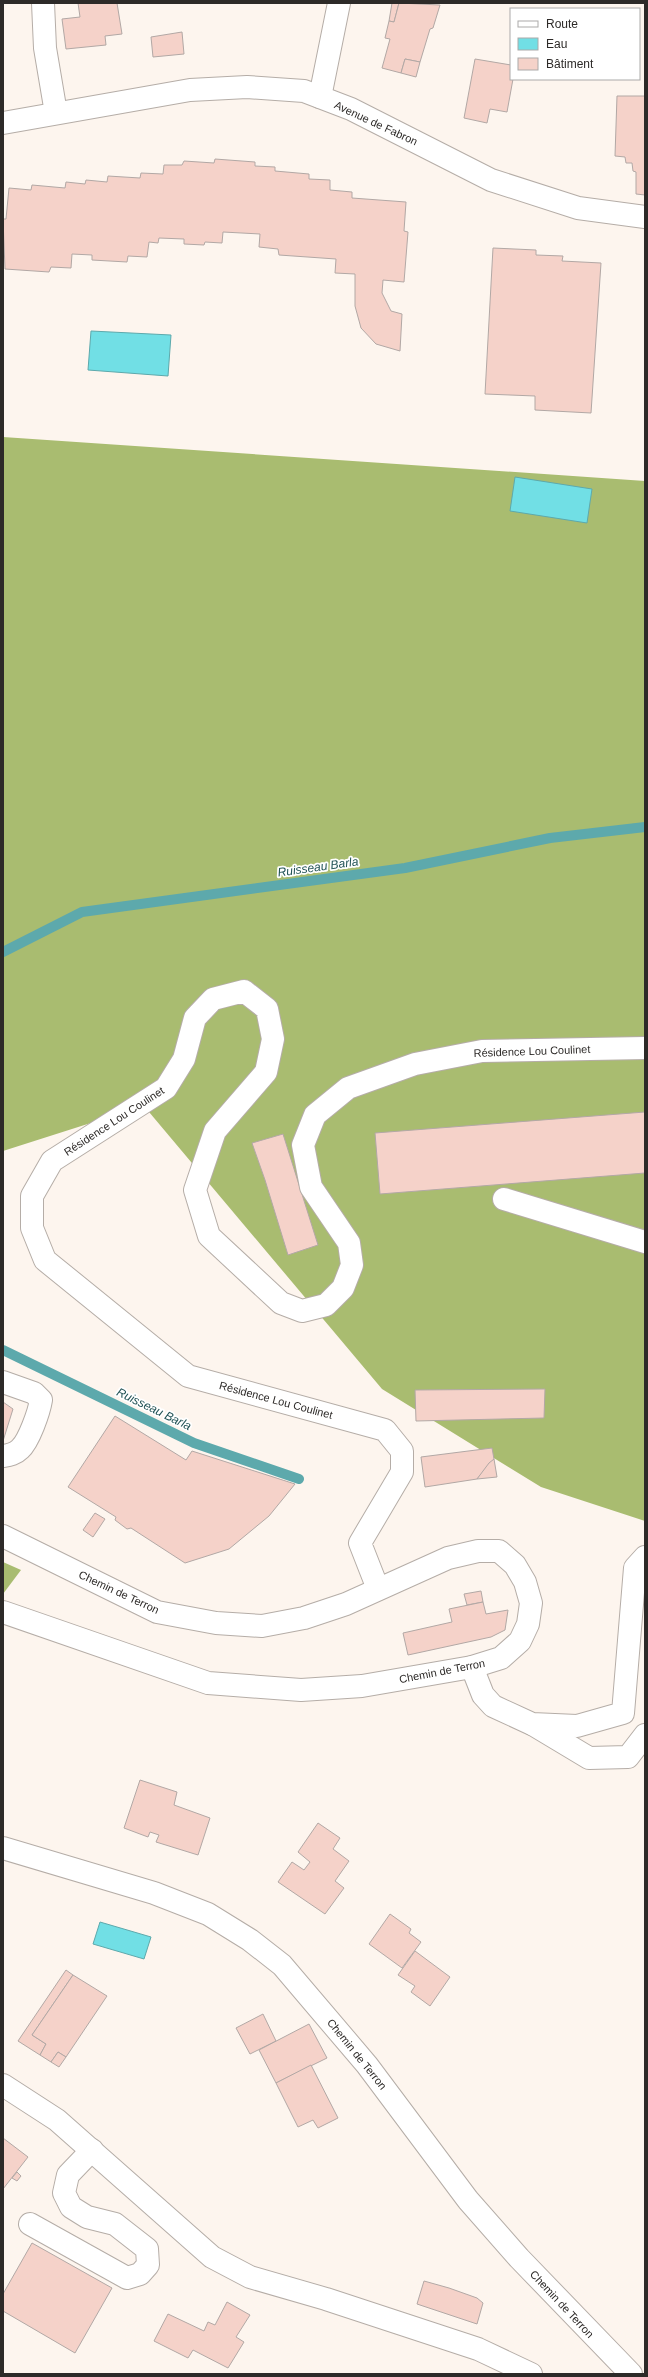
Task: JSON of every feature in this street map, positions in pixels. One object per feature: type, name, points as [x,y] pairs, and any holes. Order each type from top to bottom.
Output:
[{"type":"street","points":[[43,3],[45,48],[56,113]]},
{"type":"street","points":[[320,97],[339,3]]},
{"type":"street","name":"Avenue de Fabron","points":[[3,123],[190,90],[247,87],[304,91],[350,108],[491,180],[578,208],[645,217]]},
{"type":"street","name":"Résidence Lou Coulinet","points":[[378,1589],[360,1542],[402,1472],[402,1451],[386,1430],[188,1376],[45,1260],[32,1228],[32,1196],[52,1161],[166,1088],[184,1059],[195,1018],[213,999],[244,991],[268,1009],[273,1039],[266,1072],[215,1131],[195,1190],[209,1236],[281,1303],[302,1311],[326,1305],[343,1288],[352,1265],[349,1243],[311,1187],[304,1145],[315,1115],[348,1088],[416,1064],[482,1051],[645,1048]]},
{"type":"street","points":[[504,1199],[645,1242]]},
{"type":"street","points":[[3,1382],[34,1392],[41,1400],[39,1411],[22,1448],[14,1454],[3,1456]]},
{"type":"street","name":"Chemin de Terron","points":[[3,1536],[156,1612],[216,1623],[262,1626],[283,1622],[346,1604],[448,1558],[470,1553],[498,1551],[515,1565],[525,1582],[531,1603],[528,1624],[520,1641],[501,1658],[472,1667],[362,1686],[301,1690],[208,1683],[3,1612]]},
{"type":"street","points":[[532,1724],[578,1726],[623,1713],[635,1568],[645,1557]]},
{"type":"street","points":[[472,1667],[483,1695],[494,1706],[532,1724],[589,1758],[628,1757],[645,1735]]},
{"type":"street","name":"Chemin de Terron","points":[[3,1848],[154,1893],[208,1914],[250,1940],[282,1965],[367,2065],[468,2200],[519,2258],[631,2374]]},
{"type":"street","points":[[3,2085],[57,2120],[212,2257],[250,2277],[326,2299],[478,2349],[530,2374]]},
{"type":"street","points":[[30,2224],[127,2278],[140,2274],[148,2265],[147,2248],[115,2224],[88,2218],[71,2207],[64,2193],[68,2175],[92,2150]]},
{"type":"green space","points":[[3,437],[645,481],[645,1521],[541,1487],[382,1389],[144,1106],[3,1151]]},
{"type":"green space","points":[[3,1562],[21,1570],[3,1594]]},
{"type":"water","points":[[91,331],[171,335],[168,376],[88,370]]},
{"type":"water","points":[[515,477],[592,489],[587,523],[510,511]]},
{"type":"water","points":[[100,1922],[151,1937],[144,1959],[93,1944]]},
{"type":"building","points":[[78,3],[117,3],[122,34],[105,36],[106,45],[66,49],[62,19],[80,17]]},
{"type":"building","points":[[392,3],[399,3],[394,22],[389,21]]},
{"type":"building","points":[[399,3],[440,5],[433,28],[430,29],[420,62],[405,59],[401,73],[382,68],[390,39],[385,38],[389,21],[394,22]]},
{"type":"building","points":[[182,32],[184,54],[153,57],[151,37]]},
{"type":"building","points":[[405,59],[420,62],[416,77],[401,73]]},
{"type":"building","points":[[475,59],[510,65],[510,80],[513,80],[507,112],[490,109],[487,123],[464,118]]},
{"type":"building","points":[[617,96],[645,96],[645,195],[636,194],[636,172],[633,171],[632,163],[626,163],[625,157],[615,156]]},
{"type":"building","points":[[215,159],[255,162],[255,166],[275,167],[275,171],[309,174],[309,179],[330,180],[330,190],[352,192],[352,198],[406,202],[404,231],[408,232],[404,282],[383,280],[382,293],[391,311],[402,314],[400,351],[376,344],[361,328],[355,306],[355,274],[335,273],[336,259],[279,255],[278,249],[259,247],[260,234],[223,232],[222,243],[205,242],[204,245],[184,244],[184,239],[159,238],[158,243],[149,242],[147,257],[128,256],[127,262],[92,260],[92,255],[72,254],[71,268],[51,267],[49,272],[5,269],[3,219],[6,219],[9,188],[31,190],[32,185],[65,188],[66,182],[85,184],[86,180],[107,182],[108,176],[140,178],[141,173],[163,174],[164,165],[182,165],[184,161],[214,163]]},
{"type":"building","points":[[493,248],[536,250],[536,255],[563,256],[562,261],[601,263],[591,413],[535,410],[535,396],[485,394]]},
{"type":"building","points":[[645,1112],[645,1173],[380,1194],[375,1133]]},
{"type":"building","points":[[283,1134],[318,1245],[288,1255],[252,1143]]},
{"type":"building","points":[[545,1389],[544,1418],[416,1421],[415,1390]]},
{"type":"building","points":[[3,1402],[13,1409],[3,1441]]},
{"type":"building","points":[[115,1416],[186,1460],[192,1451],[295,1484],[269,1516],[229,1549],[185,1563],[131,1528],[127,1529],[115,1520],[116,1517],[68,1487]]},
{"type":"building","points":[[492,1448],[494,1459],[477,1479],[425,1487],[421,1457]]},
{"type":"building","points":[[494,1459],[497,1477],[477,1479],[489,1463]]},
{"type":"building","points":[[95,1513],[105,1519],[93,1537],[83,1530]]},
{"type":"building","points":[[481,1591],[483,1602],[467,1605],[464,1594]]},
{"type":"building","points":[[483,1602],[486,1614],[508,1610],[505,1630],[491,1637],[408,1655],[403,1633],[452,1622],[449,1609]]},
{"type":"building","points":[[140,1780],[177,1792],[174,1805],[210,1818],[198,1855],[156,1842],[159,1835],[150,1832],[148,1837],[124,1828]]},
{"type":"building","points":[[318,1823],[340,1838],[333,1849],[349,1861],[335,1881],[344,1888],[325,1914],[278,1882],[292,1862],[304,1870],[310,1862],[298,1852]]},
{"type":"building","points":[[390,1914],[411,1929],[409,1933],[421,1942],[402,1968],[369,1944]]},
{"type":"building","points":[[415,1951],[450,1977],[430,2006],[411,1992],[415,1986],[398,1975]]},
{"type":"building","points":[[66,1970],[73,1975],[32,2035],[46,2044],[40,2055],[18,2041]]},
{"type":"building","points":[[73,1975],[107,1996],[66,2057],[58,2052],[51,2062],[40,2055],[46,2044],[32,2035]]},
{"type":"building","points":[[263,2014],[276,2041],[250,2054],[236,2028]]},
{"type":"building","points":[[309,2024],[327,2058],[276,2083],[259,2050]]},
{"type":"building","points":[[58,2052],[66,2057],[59,2067],[51,2062]]},
{"type":"building","points":[[311,2065],[338,2118],[318,2128],[313,2120],[298,2127],[276,2083]]},
{"type":"building","points":[[3,2138],[28,2157],[3,2189]]},
{"type":"building","points":[[17,2172],[21,2176],[17,2181],[12,2178]]},
{"type":"building","points":[[32,2243],[112,2288],[75,2353],[3,2311],[3,2294]]},
{"type":"building","points":[[424,2281],[477,2298],[483,2303],[477,2324],[417,2304]]},
{"type":"building","points":[[227,2302],[250,2315],[236,2337],[244,2342],[228,2368],[193,2350],[188,2358],[154,2341],[168,2314],[204,2331],[208,2322],[215,2325]]},
{"type":"waterway","name":"Ruisseau Barla","points":[[3,952],[82,912],[405,868],[550,838],[645,827]]},
{"type":"waterway","name":"Ruisseau Barla","points":[[3,1350],[194,1443],[299,1479]]}]
